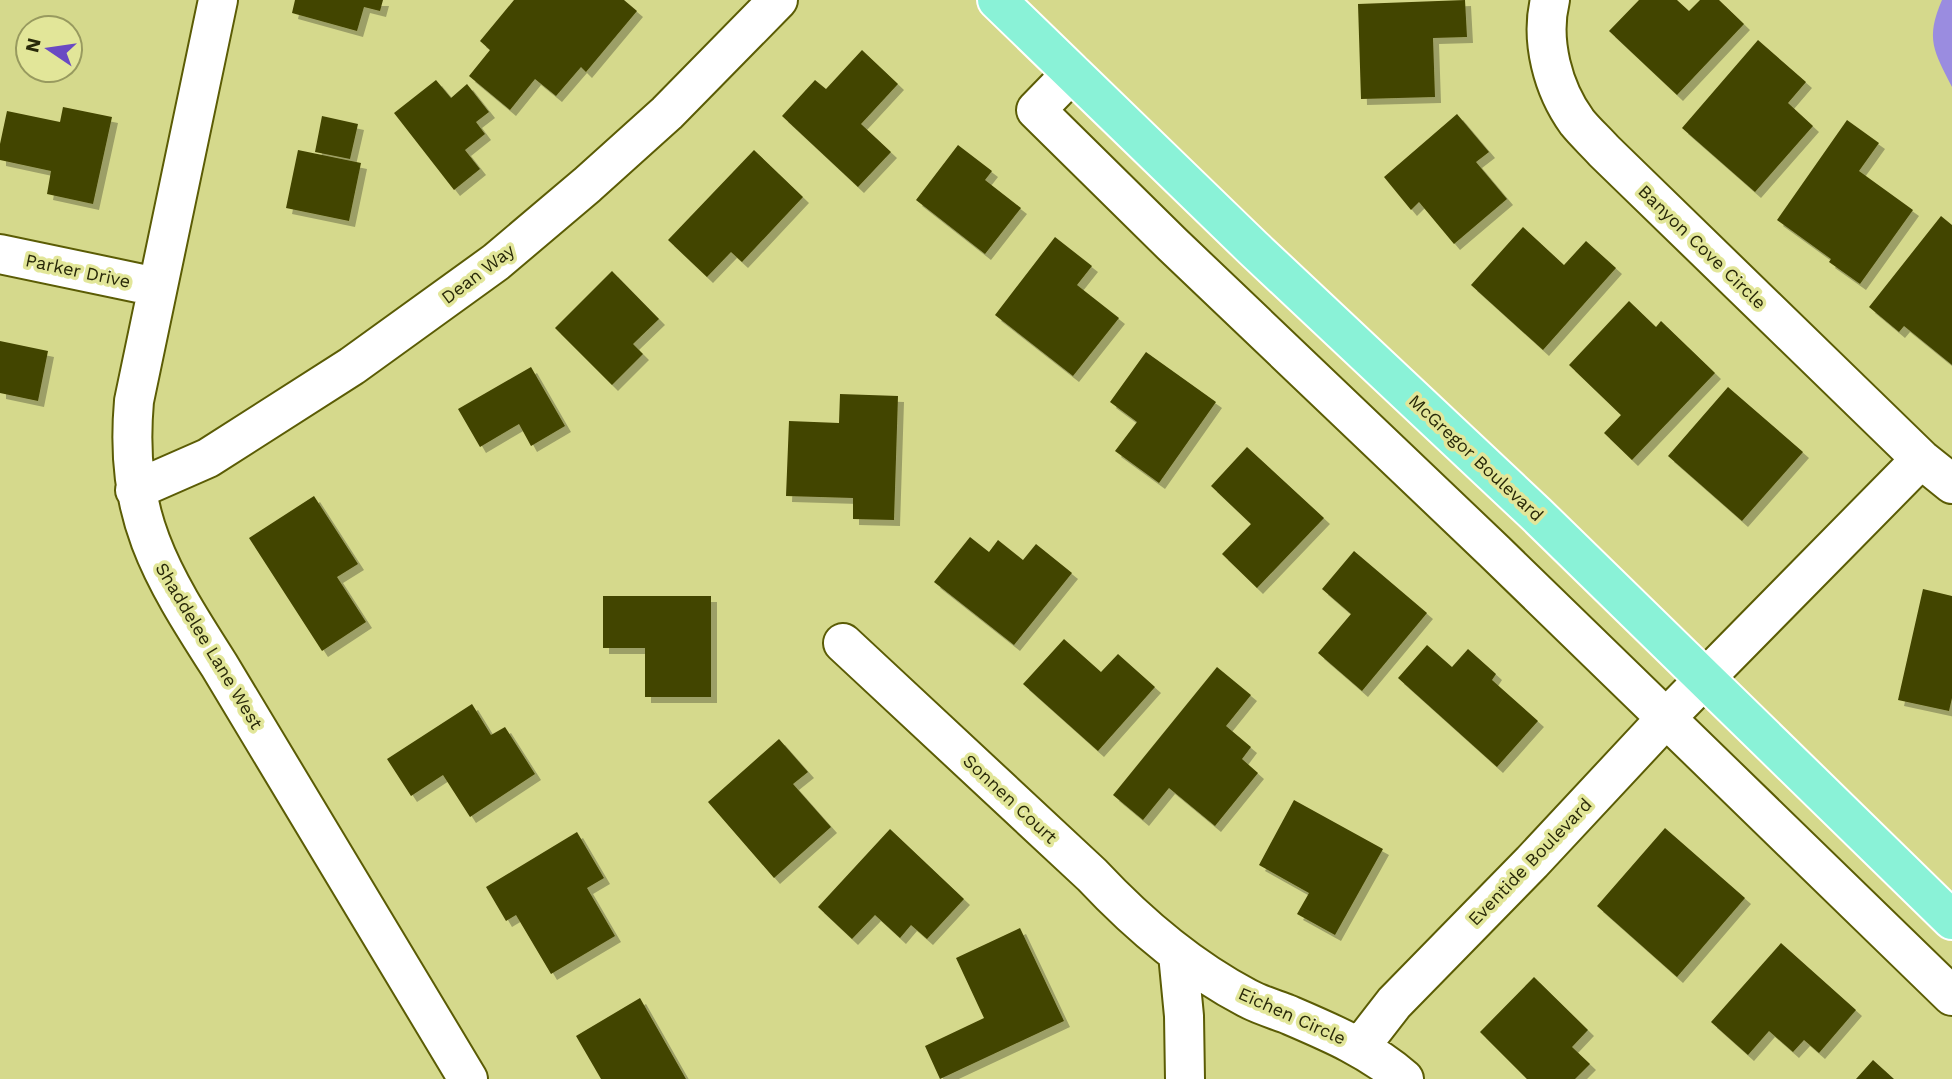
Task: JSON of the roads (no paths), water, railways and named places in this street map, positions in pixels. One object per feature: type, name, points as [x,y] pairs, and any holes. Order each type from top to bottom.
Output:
[{"type":"main road","name":"McGregor Boulevard","points":[[997,0],[1536,514],[1952,920]]},
{"type":"street","name":"Shaddelee Lane West","points":[[218,0],[134,401],[131,437],[135,490],[158,564],[176,598],[468,1079]]},
{"type":"street","name":"Dean Way","points":[[135,490],[208,458],[352,366],[496,262],[667,113],[778,0]]},
{"type":"street","name":"Banyon Cove Circle","points":[[1550,0],[1547,11],[1548,53],[1558,90],[1577,122],[1921,459],[1952,484]]},
{"type":"street","points":[[1072,73],[1036,110],[1952,996]]},
{"type":"street","name":"Parker Drive","points":[[0,254],[157,287]]},
{"type":"street","points":[[1704,680],[1921,459]]},
{"type":"street","name":"Sonnen Court","points":[[843,643],[1092,875],[1118,903],[1178,954]]},
{"type":"street","name":"Eventide Boulevard","points":[[1360,1047],[1394,1003],[1704,680]]},
{"type":"street","points":[[1178,954],[1184,1016],[1185,1079]]},
{"type":"street","name":"Eichen Circle","points":[[1178,954],[1250,1000],[1360,1047],[1404,1079]]}]
